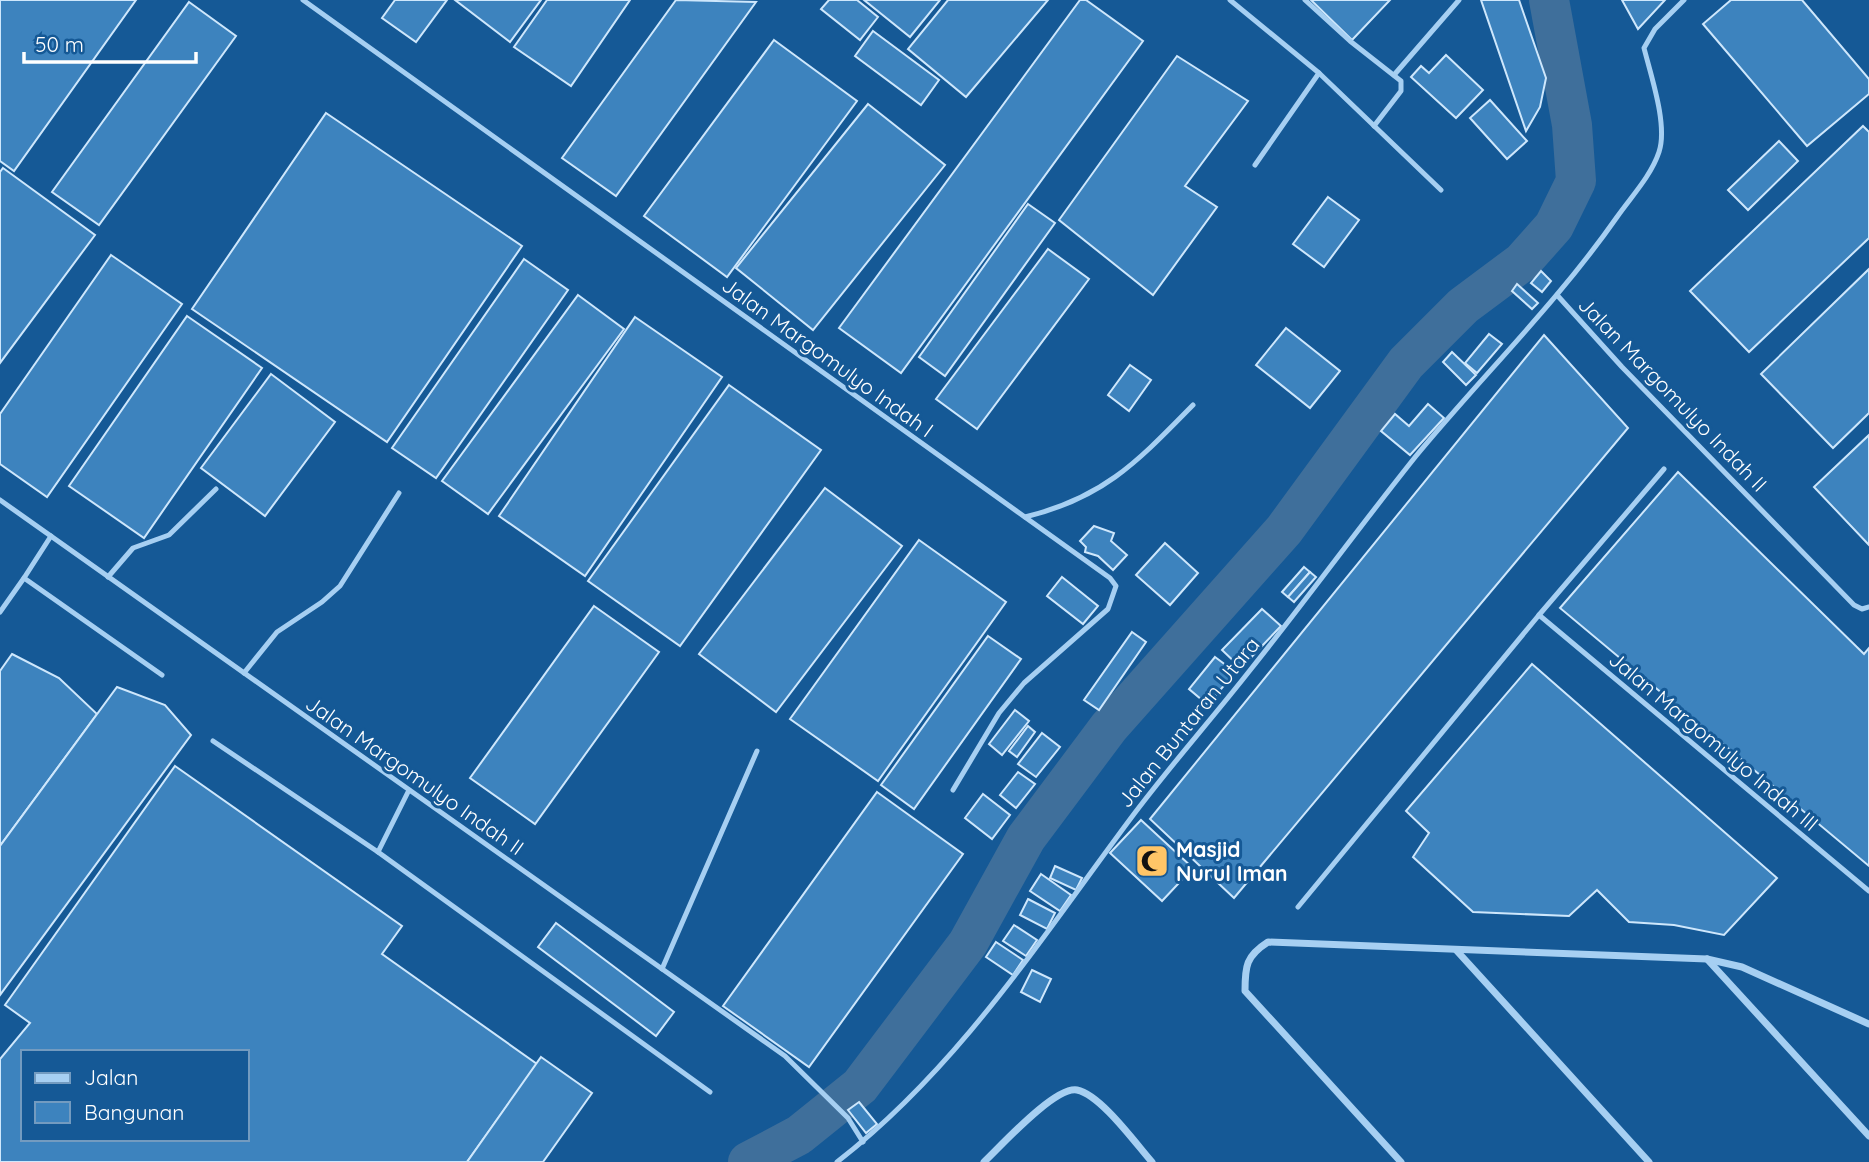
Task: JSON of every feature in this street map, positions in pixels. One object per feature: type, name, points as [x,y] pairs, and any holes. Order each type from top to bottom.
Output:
[{"type":"street","points":[[1401,1162],[1245,991],[1245,970],[1253,952],[1268,942],[1707,959],[1742,967],[1869,1024]]},
{"type":"street","points":[[1457,951],[1650,1162]]},
{"type":"street","points":[[1707,959],[1869,1136]]},
{"type":"street","points":[[984,1162],[1058,1094],[1076,1090],[1094,1098],[1152,1162]]},
{"type":"lane","name":"Jalan Margomulyo Indah I","points":[[303,0],[1110,578],[1116,586],[1114,600],[1108,609],[1024,683],[999,713],[953,790]]},
{"type":"lane","points":[[1230,0],[1318,74],[1441,190]]},
{"type":"lane","points":[[1305,0],[1404,86],[1374,126]]},
{"type":"lane","points":[[1394,75],[1460,0]]},
{"type":"lane","name":"Jalan Margomulyo Indah II","points":[[1684,0],[1655,29],[1644,48],[1662,132],[1660,151],[1619,215],[1558,295],[1622,367],[1854,606],[1862,610],[1869,607]]},
{"type":"lane","points":[[1255,165],[1318,74]]},
{"type":"lane","name":"Jalan Buntaran Utara","points":[[837,1162],[863,1142],[959,1048],[1023,967],[1174,761],[1248,673],[1417,455],[1558,295]]},
{"type":"lane","points":[[1025,517],[1051,510],[1111,482],[1131,468],[1194,405]]},
{"type":"lane","points":[[1298,907],[1539,615],[1664,469]]},
{"type":"lane","points":[[108,577],[133,548],[169,535],[216,489]]},
{"type":"lane","points":[[244,673],[277,632],[323,602],[340,586],[399,493]]},
{"type":"lane","name":"Jalan Margomulyo Indah II","points":[[0,500],[785,1056],[848,1118],[863,1142]]},
{"type":"lane","points":[[0,612],[51,536]]},
{"type":"lane","points":[[24,578],[162,675]]},
{"type":"lane","name":"Jalan Margomulyo Indah III","points":[[1539,615],[1869,891]]},
{"type":"lane","points":[[213,741],[378,852],[710,1092]]},
{"type":"lane","points":[[662,969],[757,751]]},
{"type":"lane","points":[[378,852],[409,790]]},
{"type":"building","points":[[0,0],[136,0],[14,171],[0,161]]},
{"type":"building","points":[[395,0],[447,0],[416,42],[382,18]]},
{"type":"building","points":[[455,0],[541,0],[510,42]]},
{"type":"building","points":[[547,0],[630,0],[571,86],[514,47]]},
{"type":"building","points":[[676,0],[756,2],[616,196],[562,158]]},
{"type":"building","points":[[829,0],[857,0],[878,17],[860,40],[821,9]]},
{"type":"building","points":[[864,0],[940,0],[910,37]]},
{"type":"building","points":[[948,0],[1048,0],[966,97],[908,49]]},
{"type":"building","points":[[1080,0],[1086,0],[1143,41],[901,373],[839,328]]},
{"type":"building","points":[[1311,0],[1390,0],[1352,40]]},
{"type":"building","points":[[1481,0],[1519,0],[1546,78],[1540,107],[1526,131]]},
{"type":"building","points":[[1622,0],[1665,0],[1638,29]]},
{"type":"building","points":[[1731,0],[1802,0],[1869,79],[1869,94],[1807,146],[1703,24]]},
{"type":"building","points":[[189,2],[236,36],[99,225],[52,192]]},
{"type":"building","points":[[873,31],[939,80],[921,105],[855,56]]},
{"type":"building","points":[[774,40],[857,101],[727,277],[644,216]]},
{"type":"building","points":[[1446,55],[1483,90],[1456,118],[1411,77],[1421,66],[1429,73]]},
{"type":"building","points":[[1177,56],[1248,101],[1185,186],[1217,207],[1153,295],[1059,220]]},
{"type":"building","points":[[1490,100],[1527,141],[1507,159],[1470,118]]},
{"type":"building","points":[[868,104],[945,165],[813,330],[736,268]]},
{"type":"building","points":[[326,113],[522,246],[387,442],[192,309]]},
{"type":"building","points":[[1863,126],[1869,132],[1869,238],[1749,352],[1690,291]]},
{"type":"building","points":[[1779,141],[1798,161],[1748,210],[1728,190]]},
{"type":"building","points":[[3,168],[95,235],[0,363],[0,172]]},
{"type":"building","points":[[1328,197],[1359,220],[1324,267],[1293,244]]},
{"type":"building","points":[[1028,204],[1055,223],[945,376],[919,357]]},
{"type":"building","points":[[1048,249],[1089,279],[977,429],[936,399]]},
{"type":"building","points":[[111,255],[182,304],[47,497],[0,464],[0,414]]},
{"type":"building","points":[[524,259],[568,290],[436,478],[392,448]]},
{"type":"building","points":[[1869,269],[1869,413],[1833,448],[1761,374]]},
{"type":"building","points":[[1541,271],[1551,281],[1542,292],[1531,283]]},
{"type":"building","points":[[1517,284],[1538,303],[1532,309],[1512,291]]},
{"type":"building","points":[[578,295],[624,329],[488,514],[442,481]]},
{"type":"building","points":[[187,316],[262,368],[144,538],[69,486]]},
{"type":"building","points":[[635,317],[722,377],[585,576],[499,516]]},
{"type":"building","points":[[1286,328],[1340,371],[1310,408],[1256,365]]},
{"type":"building","points":[[1489,334],[1502,344],[1477,373],[1465,363]]},
{"type":"building","points":[[1544,335],[1628,428],[1234,898],[1150,819]]},
{"type":"building","points":[[1452,352],[1476,375],[1466,385],[1443,362]]},
{"type":"building","points":[[1130,365],[1151,380],[1129,411],[1108,395]]},
{"type":"building","points":[[271,374],[335,422],[265,516],[201,468]]},
{"type":"building","points":[[729,385],[821,450],[680,646],[588,581]]},
{"type":"building","points":[[1428,404],[1444,418],[1410,455],[1381,431],[1395,414],[1409,426]]},
{"type":"building","points":[[1869,435],[1869,545],[1814,487]]},
{"type":"building","points":[[1678,472],[1864,654],[1869,648],[1869,866],[1560,608]]},
{"type":"building","points":[[825,488],[902,546],[776,712],[699,654]]},
{"type":"building","points":[[1094,526],[1114,533],[1111,541],[1127,555],[1113,570],[1098,556],[1085,552],[1086,547],[1080,541]]},
{"type":"building","points":[[919,540],[1006,602],[878,781],[790,719]]},
{"type":"building","points":[[1165,543],[1198,573],[1170,605],[1136,575]]},
{"type":"building","points":[[1304,567],[1310,572],[1288,597],[1282,592]]},
{"type":"building","points":[[1310,572],[1316,577],[1294,602],[1288,597]]},
{"type":"building","points":[[1062,577],[1098,606],[1083,624],[1047,596]]},
{"type":"building","points":[[594,606],[659,652],[535,824],[470,778]]},
{"type":"building","points":[[1262,609],[1281,626],[1241,668],[1222,650]]},
{"type":"building","points":[[1132,632],[1146,642],[1099,710],[1084,700]]},
{"type":"building","points":[[988,636],[1021,659],[914,809],[881,785]]},
{"type":"building","points":[[12,654],[59,678],[97,714],[0,846],[0,671]]},
{"type":"building","points":[[1215,657],[1235,672],[1208,705],[1189,689]]},
{"type":"building","points":[[1532,664],[1777,878],[1724,935],[1674,925],[1629,922],[1597,890],[1569,916],[1473,912],[1413,857],[1429,833],[1406,811]]},
{"type":"building","points":[[117,687],[165,705],[191,735],[0,995],[0,846]]},
{"type":"building","points":[[1015,710],[1029,721],[1002,755],[989,744]]},
{"type":"building","points":[[1028,726],[1035,732],[1017,757],[1009,751]]},
{"type":"building","points":[[1042,733],[1060,747],[1036,777],[1018,764]]},
{"type":"building","points":[[175,766],[402,926],[382,954],[537,1064],[467,1162],[0,1162],[0,1059],[30,1023],[5,1005]]},
{"type":"building","points":[[1018,772],[1035,784],[1016,808],[1000,795]]},
{"type":"building","points":[[877,792],[963,854],[809,1067],[723,1006]]},
{"type":"building","points":[[983,794],[1010,815],[992,839],[965,818]]},
{"type":"building","name":"Masjid Nurul Iman","points":[[1141,820],[1193,868],[1162,901],[1110,853]]},
{"type":"building","points":[[1055,866],[1082,878],[1076,890],[1050,878]]},
{"type":"building","points":[[1041,874],[1071,895],[1060,911],[1030,891]]},
{"type":"building","points":[[1028,899],[1055,913],[1047,929],[1020,915]]},
{"type":"building","points":[[556,923],[674,1012],[656,1036],[538,947]]},
{"type":"building","points":[[1014,925],[1037,940],[1026,956],[1003,941]]},
{"type":"building","points":[[996,942],[1023,960],[1013,975],[986,957]]},
{"type":"building","points":[[1032,970],[1051,979],[1040,1002],[1021,992]]},
{"type":"building","points":[[541,1057],[592,1093],[543,1162],[467,1162]]},
{"type":"building","points":[[859,1102],[877,1124],[866,1133],[848,1110]]},
{"type":"waterway","points":[[748,1162],[799,1135],[860,1086],[968,943],[1026,838],[1109,727],[1284,530],[1406,363],[1463,306],[1522,262],[1554,226],[1576,181],[1572,125],[1549,0]]},
{"type":"place","name":"Masjid Nurul Iman","points":[[1152,861]]}]
